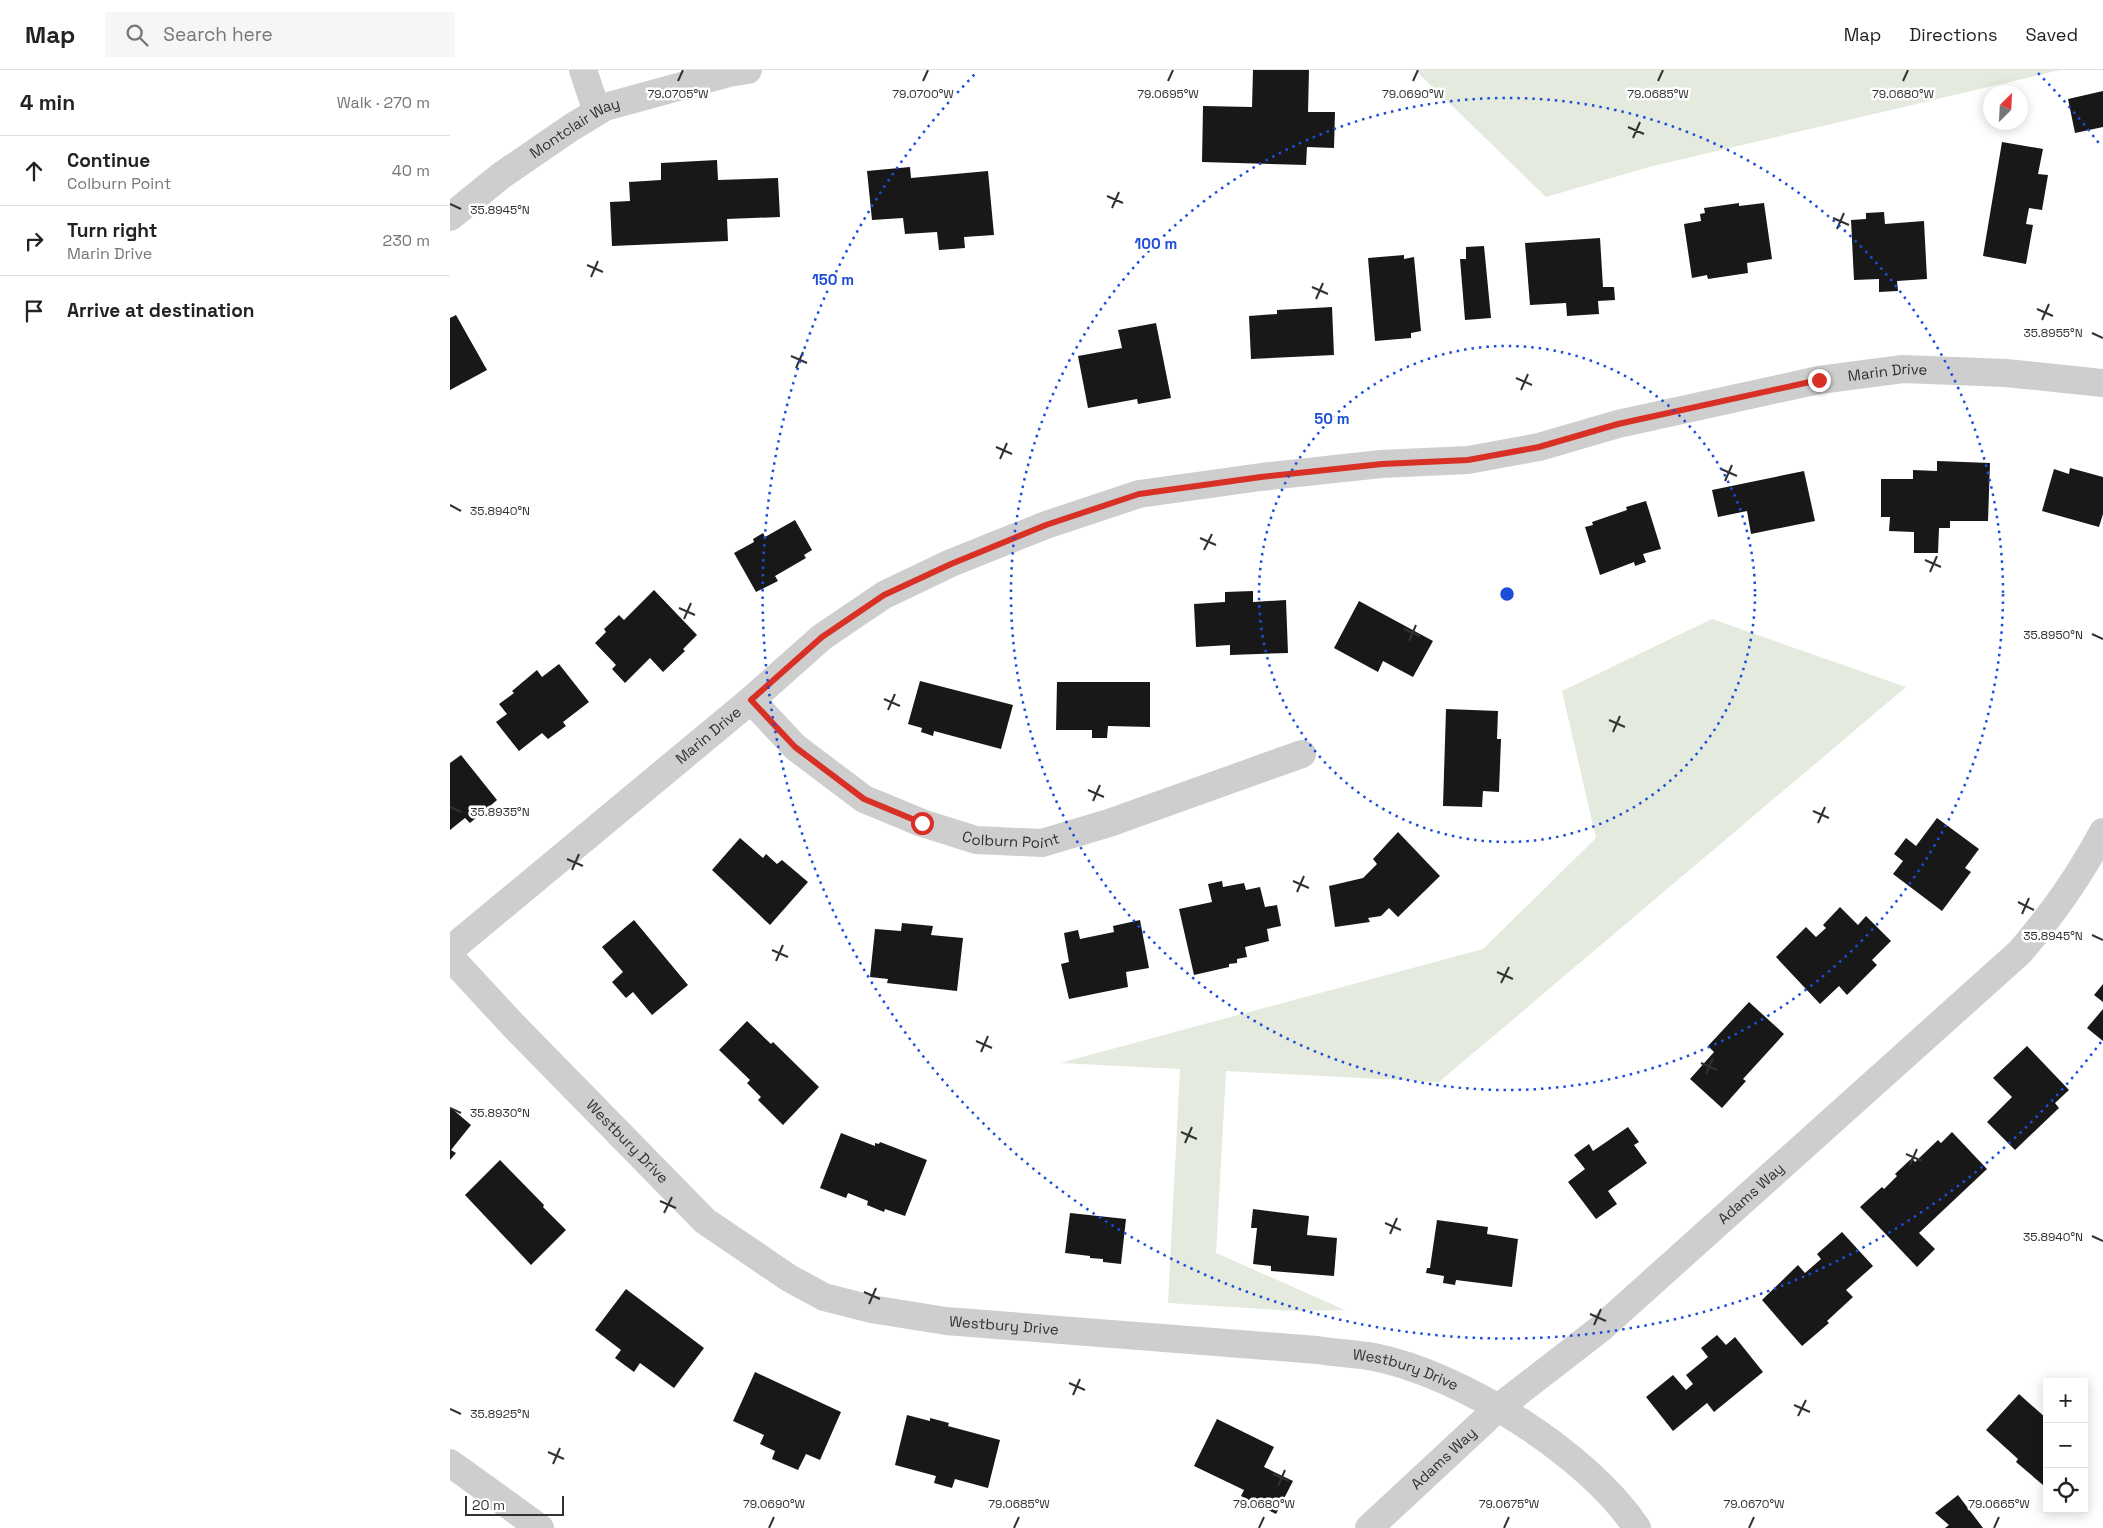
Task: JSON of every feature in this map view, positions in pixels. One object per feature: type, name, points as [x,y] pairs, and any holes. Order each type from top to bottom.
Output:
[{"type":"street","points":[[583,70],[598,112]]},
{"type":"street","name":"Montclair Way","points":[[450,216],[502,175],[605,107],[729,73],[748,70]]},
{"type":"street","name":"Marin Drive","points":[[450,950],[751,700],[822,637],[884,595],[951,564],[1046,525],[1139,494],[1261,477],[1382,464],[1468,460],[1539,447],[1618,424],[1819,380],[1903,369],[2006,373],[2103,382]]},
{"type":"street","name":"Colburn Point","points":[[751,700],[795,747],[864,799],[922,823],[976,840],[1042,843],[1109,823],[1302,754]]},
{"type":"street","name":"Adams Way","points":[[1369,1528],[1498,1408],[1600,1329],[2020,952],[2053,914],[2085,866],[2103,832]]},
{"type":"street","name":"Westbury Drive","points":[[450,957],[513,1025],[705,1221],[789,1278],[824,1297],[870,1309],[946,1321],[1317,1350],[1375,1357],[1438,1377],[1498,1408],[1551,1442],[1605,1489],[1637,1528]]},
{"type":"street","points":[[450,1463],[540,1528]]},
{"type":"shaded area","points":[[1415,70],[2060,70],[1996,85],[1983,85],[1983,88],[1649,167],[1546,197]]},
{"type":"shaded area","points":[[1712,619],[1906,687],[1439,1082],[1226,1071],[1216,1253],[1345,1310],[1294,1311],[1168,1303],[1180,1069],[1060,1063],[1483,949],[1596,838],[1562,691]]},
{"type":"building","points":[[1253,70],[1309,70],[1308,112],[1335,112],[1334,148],[1307,147],[1306,165],[1202,162],[1203,106],[1252,107]]},
{"type":"building","points":[[2103,91],[2103,127],[2075,133],[2068,99]]},
{"type":"building","points":[[2002,142],[2043,149],[2038,174],[2048,175],[2042,210],[2029,208],[2026,224],[2033,225],[2026,264],[1983,256]]},
{"type":"building","points":[[717,160],[718,180],[778,178],[780,217],[727,219],[728,241],[612,246],[610,202],[630,201],[629,182],[661,180],[661,163]]},
{"type":"building","points":[[910,167],[911,178],[988,171],[994,235],[964,237],[965,248],[939,250],[937,232],[905,234],[903,218],[872,220],[867,171]]},
{"type":"building","points":[[1739,203],[1739,206],[1764,203],[1772,259],[1747,263],[1748,273],[1708,279],[1707,275],[1692,278],[1684,224],[1701,221],[1700,214],[1705,213],[1704,208]]},
{"type":"building","points":[[1884,212],[1885,224],[1924,221],[1927,279],[1897,281],[1898,291],[1879,292],[1879,279],[1854,280],[1851,220],[1866,219],[1866,213]]},
{"type":"building","points":[[1600,238],[1603,287],[1614,287],[1615,300],[1598,301],[1599,314],[1567,316],[1566,303],[1530,305],[1525,243]]},
{"type":"building","points":[[1484,246],[1491,318],[1465,320],[1460,259],[1466,259],[1466,247]]},
{"type":"building","points":[[1404,255],[1404,259],[1414,257],[1421,331],[1411,333],[1411,338],[1375,341],[1368,258]]},
{"type":"building","points":[[1332,307],[1334,355],[1251,359],[1249,316],[1277,314],[1277,310]]},
{"type":"building","points":[[456,315],[487,370],[450,390],[450,318]]},
{"type":"building","points":[[1156,323],[1171,398],[1138,404],[1137,399],[1088,408],[1078,356],[1122,348],[1118,330]]},
{"type":"building","points":[[1937,461],[1990,463],[1988,521],[1950,521],[1950,528],[1939,528],[1938,553],[1914,553],[1914,532],[1889,531],[1890,517],[1881,517],[1881,479],[1913,479],[1913,470],[1937,471]]},
{"type":"building","points":[[2070,468],[2103,477],[2103,514],[2099,527],[2042,511],[2054,469],[2069,474]]},
{"type":"building","points":[[1804,471],[1815,521],[1751,534],[1747,511],[1718,517],[1712,490]]},
{"type":"building","points":[[1646,501],[1661,549],[1643,554],[1646,562],[1635,566],[1634,562],[1600,575],[1585,527],[1593,525],[1592,522],[1627,510],[1626,507]]},
{"type":"building","points":[[795,520],[812,550],[804,555],[806,558],[775,576],[778,581],[756,592],[734,553],[754,542],[753,539],[763,533],[765,537]]},
{"type":"building","points":[[654,590],[697,635],[683,649],[685,651],[663,672],[650,658],[625,683],[612,669],[616,665],[595,643],[606,632],[604,629],[619,615],[624,620]]},
{"type":"building","points":[[1253,591],[1253,602],[1286,600],[1288,653],[1230,655],[1230,645],[1196,647],[1194,604],[1225,602],[1225,592]]},
{"type":"building","points":[[1359,601],[1433,641],[1413,677],[1383,661],[1378,672],[1334,648]]},
{"type":"building","points":[[559,664],[589,702],[563,722],[566,726],[548,739],[542,733],[519,751],[496,722],[507,714],[499,704],[514,693],[512,691],[537,670],[542,677]]},
{"type":"building","points":[[920,681],[1013,705],[1001,749],[934,731],[933,736],[921,732],[922,728],[908,724]]},
{"type":"building","points":[[1057,682],[1150,682],[1150,727],[1108,726],[1107,738],[1092,738],[1092,730],[1056,730]]},
{"type":"building","points":[[1446,709],[1498,711],[1497,739],[1501,739],[1499,792],[1483,791],[1482,807],[1443,806]]},
{"type":"building","points":[[461,755],[497,800],[470,823],[465,818],[450,830],[450,763]]},
{"type":"building","points":[[1937,818],[1979,849],[1965,868],[1971,872],[1942,911],[1893,874],[1903,861],[1894,854],[1906,838],[1916,846]]},
{"type":"building","points":[[1398,832],[1440,876],[1398,917],[1389,908],[1381,916],[1368,918],[1370,922],[1335,927],[1329,886],[1363,878],[1377,864],[1373,859]]},
{"type":"building","points":[[740,838],[763,858],[766,854],[777,864],[782,860],[808,882],[770,925],[712,870]]},
{"type":"building","points":[[1222,881],[1223,887],[1244,883],[1246,890],[1260,887],[1265,907],[1277,905],[1281,926],[1267,929],[1269,941],[1245,947],[1247,957],[1237,959],[1237,963],[1229,964],[1229,967],[1194,975],[1179,909],[1212,902],[1208,884]]},
{"type":"building","points":[[1840,907],[1858,925],[1866,916],[1891,941],[1872,960],[1877,965],[1847,995],[1839,986],[1820,1004],[1776,957],[1806,927],[1816,937],[1826,928],[1823,925]]},
{"type":"building","points":[[634,920],[688,985],[652,1015],[633,992],[626,998],[612,982],[623,972],[602,947]]},
{"type":"building","points":[[1140,920],[1149,968],[1126,972],[1128,987],[1069,999],[1061,964],[1069,962],[1064,933],[1078,930],[1080,939],[1114,932],[1113,926]]},
{"type":"building","points":[[902,923],[933,926],[931,935],[963,938],[957,991],[887,983],[888,979],[870,977],[875,929],[901,931]]},
{"type":"building","points":[[2103,984],[2103,1002],[2094,995]]},
{"type":"building","points":[[1749,1002],[1784,1034],[1743,1079],[1746,1081],[1722,1108],[1690,1079],[1714,1052],[1708,1046]]},
{"type":"building","points":[[2103,1009],[2103,1041],[2087,1028]]},
{"type":"building","points":[[747,1021],[771,1044],[773,1042],[819,1087],[783,1125],[758,1100],[761,1097],[747,1083],[750,1080],[719,1050]]},
{"type":"building","points":[[2027,1046],[2069,1090],[2055,1103],[2059,1108],[2015,1150],[1987,1122],[2012,1097],[1993,1078]]},
{"type":"building","points":[[450,1107],[471,1125],[451,1150],[456,1153],[450,1160]]},
{"type":"building","points":[[1628,1127],[1639,1142],[1634,1145],[1647,1163],[1608,1191],[1617,1204],[1596,1219],[1568,1182],[1585,1169],[1574,1155],[1589,1144],[1593,1151]]},
{"type":"building","points":[[1952,1132],[1987,1169],[1919,1233],[1935,1249],[1917,1267],[1860,1207],[1882,1187],[1884,1189],[1897,1176],[1895,1174],[1912,1158],[1915,1162],[1938,1140],[1941,1143]]},
{"type":"building","points":[[841,1133],[875,1146],[875,1143],[879,1144],[880,1142],[927,1160],[905,1216],[885,1209],[884,1212],[867,1205],[868,1201],[848,1193],[846,1198],[820,1188]]},
{"type":"building","points":[[500,1160],[566,1230],[531,1265],[465,1195]]},
{"type":"building","points":[[1253,1209],[1309,1216],[1307,1235],[1337,1238],[1334,1276],[1271,1271],[1271,1266],[1253,1264],[1257,1228],[1251,1228]]},
{"type":"building","points":[[1070,1213],[1126,1219],[1121,1264],[1103,1262],[1103,1259],[1090,1258],[1090,1256],[1065,1253]]},
{"type":"building","points":[[1437,1220],[1488,1227],[1487,1234],[1518,1239],[1512,1287],[1456,1280],[1455,1285],[1443,1283],[1444,1276],[1426,1273],[1427,1268],[1430,1268]]},
{"type":"building","points":[[1842,1232],[1873,1266],[1846,1290],[1853,1297],[1827,1321],[1829,1323],[1802,1346],[1762,1300],[1798,1265],[1805,1273],[1821,1259],[1817,1254]]},
{"type":"building","points":[[626,1289],[704,1348],[674,1388],[640,1363],[634,1372],[615,1358],[621,1350],[595,1330]]},
{"type":"building","points":[[1717,1335],[1726,1345],[1735,1337],[1763,1372],[1714,1412],[1707,1403],[1673,1431],[1646,1397],[1673,1375],[1686,1390],[1693,1384],[1686,1375],[1708,1357],[1701,1348]]},
{"type":"building","points":[[755,1372],[841,1412],[820,1460],[806,1454],[798,1470],[772,1459],[775,1451],[760,1444],[764,1435],[733,1421]]},
{"type":"building","points":[[2019,1394],[2043,1415],[2043,1485],[2016,1462],[2018,1459],[1986,1430]]},
{"type":"building","points":[[907,1415],[930,1421],[930,1418],[949,1423],[948,1426],[1000,1440],[988,1488],[955,1479],[952,1488],[934,1483],[936,1476],[895,1465]]},
{"type":"building","points":[[1217,1419],[1274,1447],[1264,1467],[1293,1481],[1276,1514],[1241,1496],[1244,1490],[1194,1466]]},
{"type":"building","points":[[1958,1495],[1983,1528],[1945,1528],[1949,1525],[1935,1513]]},
{"type":"route","points":[[922,823],[864,799],[795,747],[751,700],[822,637],[884,595],[951,564],[1046,525],[1139,494],[1261,477],[1382,464],[1468,460],[1539,447],[1618,424],[1819,380]]}]
